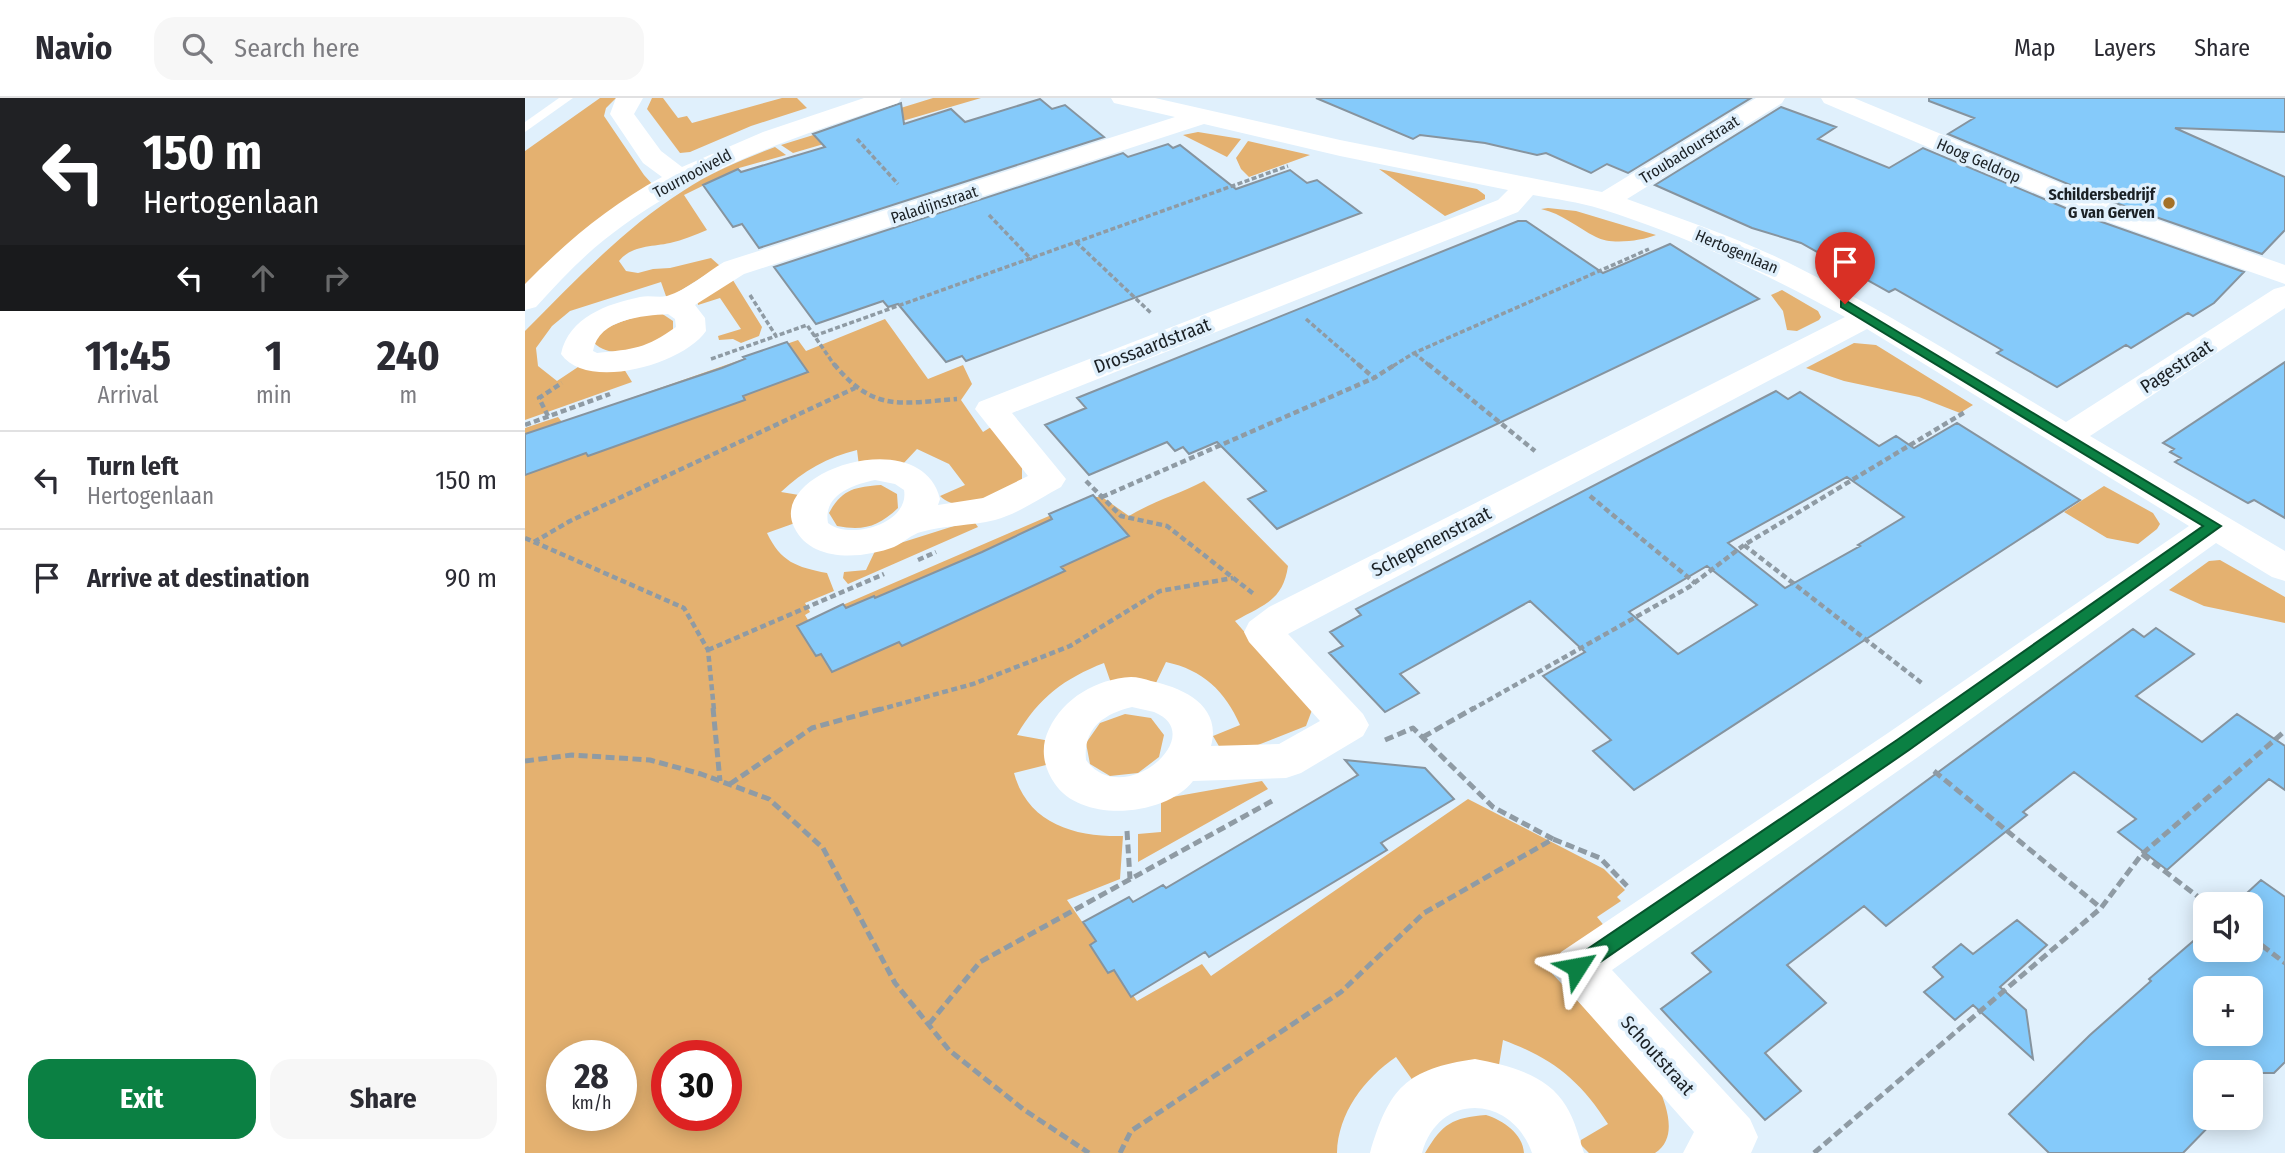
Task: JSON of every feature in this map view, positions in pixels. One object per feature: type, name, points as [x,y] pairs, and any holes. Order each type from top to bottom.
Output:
[{"type":"street","points":[[631,98],[626,102],[622,114],[652,157],[678,178]]},
{"type":"street","name":"Tournooiveld","points":[[525,301],[592,235],[630,207],[678,178],[767,138],[889,98]]},
{"type":"street","name":"Hertogenlaan","points":[[1123,98],[1340,148],[1606,201],[1689,231],[1786,272],[1868,317],[2285,568]]},
{"type":"street","name":"Troubadourstraat","points":[[1606,201],[1773,98]]},
{"type":"street","name":"Hoog Geldrop","points":[[1833,98],[2093,207],[2285,275]]},
{"type":"street","name":"Paladijnstraat","points":[[591,363],[577,355],[578,342],[588,329],[616,314],[642,306],[673,304],[734,268],[1201,117]]},
{"type":"street","name":"Drossaardstraat","points":[[912,521],[991,509],[1049,479],[991,408],[1508,206],[1527,185]]},
{"type":"street","name":"Pagestraat","points":[[2067,436],[2285,295]]},
{"type":"street","points":[[591,363],[640,358],[663,351],[679,341],[691,331],[692,324],[687,312],[673,304]]},
{"type":"street","name":"Schepenenstraat","points":[[1185,764],[1286,761],[1348,725],[1263,632],[1283,617],[1868,317]]},
{"type":"street","name":"Schoutstraat","points":[[1709,1153],[1732,1137],[1577,967],[1903,745],[2214,526]]},
{"type":"street","points":[[1132,692],[1153,694],[1173,701],[1186,713],[1194,728],[1193,747],[1185,764],[1170,779],[1149,790],[1125,795],[1103,793],[1083,786],[1069,772],[1063,756],[1064,737],[1074,720],[1090,706],[1109,697],[1132,692]]},
{"type":"street","points":[[1396,1153],[1397,1140],[1409,1116],[1428,1097],[1451,1086],[1476,1082],[1502,1086],[1526,1099],[1545,1119],[1557,1143],[1558,1153]]},
{"type":"lane","points":[[525,128],[568,98]]},
{"type":"path","points":[[855,137],[919,208]]},
{"type":"path","points":[[814,336],[1340,148]]},
{"type":"path","points":[[968,192],[1032,260]]},
{"type":"path","points":[[1102,497],[1374,378],[1415,353],[1689,231]]},
{"type":"path","points":[[1076,242],[1176,336]]},
{"type":"path","points":[[1279,296],[1374,378]]},
{"type":"path","points":[[1415,353],[1695,583]]},
{"type":"path","points":[[548,416],[539,398],[591,363]]},
{"type":"path","points":[[534,542],[570,522],[855,388]]},
{"type":"path","points":[[1423,737],[1695,583],[1744,545],[1996,393]]},
{"type":"path","points":[[525,538],[684,608],[708,650],[720,781]]},
{"type":"path","points":[[1744,545],[1955,708]]},
{"type":"path","points":[[729,785],[812,728],[972,684],[1070,646],[1160,591],[1233,578]]},
{"type":"path","points":[[1413,728],[1493,807],[1553,839],[1600,858],[1655,915]]},
{"type":"path","points":[[1814,1153],[2101,908],[2142,854],[2285,731]]},
{"type":"path","points":[[1903,745],[2101,908]]},
{"type":"path","points":[[525,761],[572,755],[650,760],[769,799],[823,848],[895,983],[949,1050],[1023,1108],[1089,1153]]},
{"type":"path","points":[[1125,795],[1130,879]]},
{"type":"path","points":[[929,1024],[980,962],[1274,799]]},
{"type":"path","points":[[1120,1153],[1131,1131],[1341,992],[1425,913],[1553,839]]},
{"type":"path","points":[[2142,854],[2193,893]]},
{"type":"path","points":[[2263,946],[2285,963]]},
{"type":"shaded area","points":[[600,98],[616,98],[606,108],[604,116],[653,185],[525,292],[525,151]]},
{"type":"shaded area","points":[[652,98],[663,98],[678,118],[687,116],[692,123],[782,98],[797,98],[807,108],[751,126],[690,152],[680,153],[647,109]]},
{"type":"shaded area","points":[[933,98],[981,98],[793,153],[781,145]]},
{"type":"shaded area","points":[[1198,132],[1241,139],[1227,157],[1183,135]]},
{"type":"shaded area","points":[[1248,141],[1310,155],[1249,177],[1236,158]]},
{"type":"shaded area","points":[[775,147],[786,155],[739,168],[684,195],[707,230],[675,242],[636,249],[619,261],[626,271],[638,273],[711,258],[720,266],[667,299],[661,282],[570,311],[552,326],[536,348],[538,366],[557,381],[578,367],[603,371],[624,369],[632,382],[525,420],[525,331],[600,257],[661,206],[716,172]]},
{"type":"shaded area","points":[[1379,169],[1477,189],[1485,195],[1485,199],[1445,216]]},
{"type":"shaded area","points":[[1541,209],[1576,211],[1656,235],[1642,239],[1609,241],[1589,233],[1563,217]]},
{"type":"shaded area","points":[[731,277],[762,327],[759,336],[741,343],[733,339],[719,340],[718,336],[741,329],[720,298],[698,305],[697,298]]},
{"type":"shaded area","points":[[1782,290],[1818,311],[1821,317],[1819,320],[1797,331],[1787,330],[1783,311],[1771,295]]},
{"type":"shaded area","points":[[661,313],[673,321],[673,330],[655,342],[623,352],[603,349],[594,343],[598,332],[606,328],[636,317]]},
{"type":"shaded area","points":[[885,319],[928,379],[963,365],[972,384],[961,400],[983,432],[991,427],[1022,466],[1022,482],[993,498],[969,504],[948,502],[940,496],[965,485],[949,464],[917,449],[902,465],[859,466],[857,450],[826,461],[798,478],[781,492],[805,496],[795,523],[767,533],[778,551],[791,562],[827,573],[834,591],[805,603],[810,612],[805,615],[808,620],[1093,497],[1102,497],[1129,516],[1204,481],[1288,566],[1282,587],[1276,595],[1263,606],[1235,621],[1312,710],[1306,726],[1240,752],[1220,748],[1213,736],[1240,725],[1220,692],[1202,676],[1166,662],[1155,685],[1112,686],[1104,663],[1077,675],[1043,700],[1017,735],[1050,741],[1046,765],[1014,773],[1030,804],[1042,816],[1071,830],[1123,836],[1120,879],[1067,900],[1137,1001],[1202,964],[1211,976],[1468,799],[1604,869],[1625,890],[1617,897],[1621,901],[1597,917],[1606,928],[1547,968],[1659,1088],[1669,1122],[1662,1147],[1655,1153],[1589,1153],[1580,1144],[1581,1140],[1608,1124],[1597,1108],[1563,1072],[1536,1055],[1503,1040],[1498,1071],[1416,1085],[1396,1057],[1373,1076],[1355,1098],[1342,1124],[1337,1153],[525,1153],[525,428],[558,417],[562,422],[798,340],[806,351]]},
{"type":"shaded area","points":[[1854,343],[1876,345],[1973,405],[1960,413],[1919,397],[1844,381],[1806,368]]},
{"type":"shaded area","points":[[881,485],[897,494],[898,508],[884,520],[870,526],[837,526],[829,513],[844,494],[857,488]]},
{"type":"shaded area","points":[[2104,486],[2153,513],[2160,524],[2157,529],[2138,544],[2107,538],[2064,512]]},
{"type":"shaded area","points":[[973,520],[978,527],[848,584],[843,578],[844,572],[866,570],[875,551]]},
{"type":"shaded area","points":[[2220,560],[2285,597],[2285,623],[2204,606],[2169,590],[2209,561]]},
{"type":"shaded area","points":[[1125,714],[1151,718],[1164,735],[1159,757],[1138,773],[1110,776],[1090,764],[1086,743],[1100,723]]},
{"type":"shaded area","points":[[1262,781],[1268,789],[1138,862],[1138,834],[1161,832],[1161,799]]},
{"type":"shaded area","points":[[1486,1115],[1499,1120],[1516,1134],[1524,1153],[1425,1153],[1437,1135],[1449,1124]]},
{"type":"building","points":[[1316,98],[1751,98],[1628,173],[1607,164],[1591,173],[1546,153],[1537,155],[1485,143],[1420,135],[1413,139]]},
{"type":"building","points":[[1929,98],[2285,98],[2285,132],[2175,128],[2285,177],[2285,230],[2262,254],[2104,199],[1948,134],[1974,118],[1929,101]]},
{"type":"building","points":[[1040,99],[1052,109],[1065,105],[1104,137],[759,248],[742,224],[733,227],[703,185],[738,169],[741,172],[825,147],[813,134],[901,103],[904,124],[951,109],[965,122]]},
{"type":"building","points":[[1781,107],[1836,127],[1818,139],[1889,168],[1923,148],[2082,215],[2244,272],[2214,303],[2193,316],[2188,313],[2131,348],[2126,345],[2057,387],[1997,353],[2002,350],[1895,289],[1889,292],[1801,243],[1752,228],[1655,185]]},
{"type":"building","points":[[1168,144],[1173,148],[1180,145],[1236,189],[1290,170],[1307,183],[1317,180],[1361,213],[966,361],[962,356],[946,362],[898,304],[888,307],[883,301],[816,324],[774,267],[1123,153],[1128,157]]},
{"type":"building","points":[[1518,221],[1526,221],[1603,273],[1670,244],[1759,299],[1277,529],[1248,499],[1266,491],[1217,442],[1189,454],[1183,447],[1175,451],[1167,442],[1089,475],[1045,425],[1086,408],[1077,398]]},
{"type":"building","points":[[787,342],[808,372],[743,396],[745,400],[588,456],[586,453],[525,475],[525,434],[722,368],[745,359],[743,357]]},
{"type":"building","points":[[2285,362],[2285,518],[2254,500],[2248,503],[2175,462],[2181,458],[2170,452],[2174,449],[2163,443]]},
{"type":"building","points":[[1776,391],[1788,399],[1800,392],[1879,446],[1896,436],[1914,448],[1957,423],[2080,500],[1634,790],[1593,751],[1611,740],[1543,676],[1585,652],[1530,601],[1400,674],[1419,693],[1385,712],[1329,653],[1343,646],[1330,632],[1361,615],[1356,609]],"holes":[[[1847,477],[1904,517],[1858,545],[1860,546],[1785,588],[1728,543]],[[1707,566],[1757,605],[1678,654],[1629,612]]]},
{"type":"building","points":[[1093,495],[1129,536],[1061,567],[1065,571],[902,646],[899,642],[832,672],[821,654],[816,656],[797,626],[843,604],[846,608],[874,596],[875,598],[982,552],[1052,519],[1049,514]]},
{"type":"building","points":[[2156,628],[2194,654],[2136,696],[2202,742],[2237,714],[2285,746],[2285,790],[2269,779],[2167,870],[2118,832],[2136,819],[2074,772],[2023,812],[2027,815],[1886,926],[1864,906],[1787,965],[1826,1003],[1765,1053],[1801,1091],[1765,1120],[1661,1009],[1711,972],[1692,953],[2133,629],[2144,637]]},
{"type":"building","points":[[1345,760],[1425,768],[1454,799],[1381,843],[1387,850],[1209,957],[1205,952],[1131,997],[1114,970],[1108,973],[1090,945],[1096,941],[1083,922],[1129,897],[1133,902],[1163,885],[1166,888],[1358,775]]},
{"type":"building","points":[[2261,880],[2285,897],[2285,1062],[2274,1073],[2263,1073],[2263,1060],[2193,1060],[2193,1130],[2205,1130],[2183,1153],[2049,1153],[2009,1114],[2090,1035],[2151,981],[2149,979],[2193,941],[2193,962],[2263,962],[2263,892],[2248,892]]},
{"type":"building","points":[[2017,920],[2047,945],[2000,987],[2026,1010],[2033,1059],[1973,1005],[1955,1020],[1924,992],[1943,977],[1933,967],[1961,944],[1973,954]]},
{"type":"place","name":"Schildersbedrijf G van Gerven","points":[[2169,203]]},
{"type":"route","points":[[1577,967],[1903,745],[2214,526],[2046,422],[1845,304]]}]
